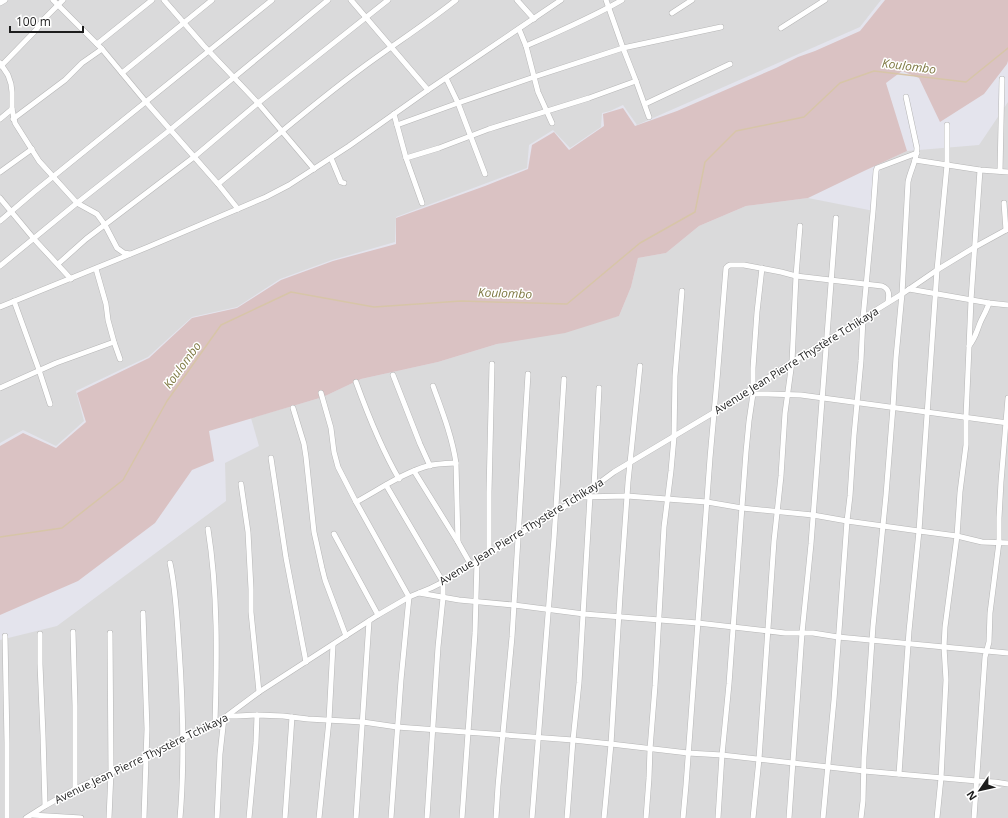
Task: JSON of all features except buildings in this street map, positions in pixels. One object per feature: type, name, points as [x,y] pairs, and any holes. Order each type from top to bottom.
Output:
[{"type":"street","points":[[0,4],[5,0]]},
{"type":"street","points":[[53,0],[102,49],[238,208]]},
{"type":"street","points":[[63,0],[1,65],[11,84],[13,119],[17,128],[39,161],[52,176],[77,203],[97,214],[105,225],[117,248],[124,253],[131,254]]},
{"type":"street","points":[[97,44],[152,0]]},
{"type":"street","points":[[164,0],[258,103],[314,169]]},
{"type":"street","points":[[122,74],[212,0]]},
{"type":"street","points":[[0,221],[52,176],[272,0]]},
{"type":"street","points":[[0,266],[170,130],[328,0]]},
{"type":"street","points":[[351,0],[428,90]]},
{"type":"street","points":[[58,264],[86,239],[194,157],[258,103],[388,0]]},
{"type":"street","points":[[218,184],[362,68],[456,0]]},
{"type":"street","points":[[517,0],[534,19]]},
{"type":"street","points":[[0,307],[96,269],[266,197],[289,185],[331,158],[561,0]]},
{"type":"street","points":[[606,0],[649,117]]},
{"type":"street","points":[[526,46],[561,31],[622,0]]},
{"type":"street","points":[[672,13],[692,0]]},
{"type":"street","points":[[781,28],[818,2],[825,0]]},
{"type":"street","points":[[398,125],[458,103],[623,48],[721,27]]},
{"type":"street","points":[[519,29],[526,46],[538,92],[552,123]]},
{"type":"street","points":[[13,119],[65,80],[82,63],[102,49]]},
{"type":"street","points":[[644,104],[730,64]]},
{"type":"street","points":[[446,78],[458,103],[485,174]]},
{"type":"street","points":[[1000,171],[1002,79]]},
{"type":"street","points":[[406,158],[636,81]]},
{"type":"street","points":[[861,818],[872,641],[884,526],[902,294],[908,182],[917,153],[906,97]]},
{"type":"street","points":[[0,119],[12,109]]},
{"type":"street","points":[[394,114],[406,158],[422,202]]},
{"type":"street","points":[[899,774],[908,644],[919,530],[935,294],[947,165],[947,125]]},
{"type":"street","points":[[0,172],[32,150]]},
{"type":"street","points":[[823,818],[831,736],[876,169],[917,153]]},
{"type":"street","points":[[331,158],[341,182],[344,183]]},
{"type":"street","points":[[915,160],[980,170],[1008,172]]},
{"type":"street","points":[[937,818],[941,778],[946,680],[944,647],[945,628],[966,445],[971,300],[980,170]]},
{"type":"street","points":[[0,198],[72,279]]},
{"type":"street","points":[[1004,203],[1007,229]]},
{"type":"street","points":[[789,818],[802,633],[813,515],[836,218]]},
{"type":"street","points":[[753,818],[759,759],[767,631],[777,511],[792,362],[800,226]]},
{"type":"street","name":"Avenue Jean Pierre Thystère Tchikaya","points":[[26,818],[75,789],[147,756],[226,717],[259,692],[369,621],[409,597],[442,582],[519,536],[555,511],[579,498],[614,472],[714,413],[792,362],[902,294],[937,270],[1007,229]]},
{"type":"street","points":[[683,818],[726,268],[734,265],[762,268],[796,276],[885,287],[889,293],[888,302]]},
{"type":"street","points":[[718,818],[749,421],[753,394],[753,368],[757,312],[762,268]]},
{"type":"street","points":[[96,269],[106,304],[108,320],[120,359]]},
{"type":"street","points":[[909,289],[1008,305]]},
{"type":"street","points":[[646,818],[664,527],[674,437],[675,376],[682,291]]},
{"type":"street","points":[[14,301],[50,404]]},
{"type":"street","points":[[969,346],[976,337],[989,302]]},
{"type":"street","points":[[0,388],[39,370],[114,342]]},
{"type":"street","points":[[489,554],[488,492],[492,364]]},
{"type":"street","points":[[604,818],[611,744],[627,496],[640,366]]},
{"type":"street","points":[[496,818],[512,638],[528,374]]},
{"type":"street","points":[[392,375],[430,466]]},
{"type":"street","points":[[532,818],[564,380]]},
{"type":"street","points":[[356,382],[382,448],[399,479]]},
{"type":"street","points":[[433,386],[450,435],[456,463],[458,542]]},
{"type":"street","points":[[594,487],[599,388]]},
{"type":"street","points":[[321,393],[331,428],[336,460],[347,486],[409,597],[397,727],[391,818]]},
{"type":"street","points":[[753,394],[822,397],[1007,423]]},
{"type":"street","points":[[974,818],[985,657],[989,642],[990,613],[999,542],[1001,482],[1008,398]]},
{"type":"street","points":[[292,408],[304,444],[314,532],[322,568],[329,592],[346,636]]},
{"type":"street","points":[[271,458],[286,558],[306,662]]},
{"type":"street","points":[[356,502],[414,471],[430,466],[456,463]]},
{"type":"street","points":[[414,471],[471,565]]},
{"type":"street","points":[[241,484],[248,532],[251,589],[250,612],[259,692]]},
{"type":"street","points":[[386,485],[442,582],[443,598],[438,647],[426,818]]},
{"type":"street","points":[[579,498],[590,496],[627,496],[707,502],[742,508],[813,515],[919,530],[982,542],[1008,543]]},
{"type":"street","points":[[567,818],[584,614],[590,496]]},
{"type":"street","points":[[208,529],[212,555],[216,619],[217,668],[215,722]]},
{"type":"street","points":[[334,534],[378,616]]},
{"type":"street","points":[[462,818],[475,634],[477,561]]},
{"type":"street","points":[[170,562],[175,590],[183,738],[183,776],[180,818]]},
{"type":"street","points":[[418,593],[443,598],[584,614],[698,623],[785,633],[821,634],[872,641],[1008,653]]},
{"type":"street","points":[[143,613],[147,721],[144,818]]},
{"type":"street","points":[[356,818],[369,621]]},
{"type":"street","points":[[73,632],[75,789]]},
{"type":"street","points":[[109,818],[111,772],[110,633]]},
{"type":"street","points":[[40,634],[45,806]]},
{"type":"street","points":[[5,636],[7,818]]},
{"type":"street","points":[[319,818],[333,645]]},
{"type":"street","points":[[217,818],[220,754],[226,717],[257,714],[362,722],[397,727],[573,740],[688,753],[722,755],[1008,784]]},
{"type":"street","points":[[249,818],[256,743],[257,714]]},
{"type":"street","points":[[285,818],[292,717]]},
{"type":"street","points":[[32,815],[81,818]]},
{"type":"shaded area","points":[[0,0],[881,0],[860,27],[637,125],[623,105],[602,113],[601,127],[570,148],[553,130],[529,145],[527,168],[396,217],[395,242],[332,260],[280,279],[237,307],[192,317],[148,357],[76,391],[84,421],[56,446],[23,430],[0,443]]},
{"type":"shaded area","points":[[885,0],[1008,0],[1007,64],[984,94],[940,122],[919,78],[902,71],[886,83],[907,151],[808,198],[746,206],[699,226],[666,253],[638,258],[631,287],[619,316],[565,333],[497,344],[438,362],[361,379],[323,397],[209,431],[214,461],[192,470],[155,523],[78,581],[0,615],[0,446],[23,433],[56,448],[86,422],[77,393],[149,358],[192,318],[237,308],[281,280],[333,261],[396,244],[396,218],[528,169],[532,145],[554,132],[569,150],[604,126],[603,114],[623,108],[635,126],[677,111],[860,31]]},
{"type":"shaded area","points":[[1008,102],[1008,818],[0,818],[0,640],[57,626],[226,501],[225,463],[259,446],[251,418],[323,397],[361,379],[438,362],[497,344],[619,316],[631,287],[638,258],[666,253],[699,226],[746,206],[808,198],[874,211],[881,163],[907,151],[979,145]]},
{"type":"waterway","name":"Koulombo","points":[[0,537],[62,528],[123,480],[167,401],[221,325],[291,292],[374,307],[461,301],[567,304],[640,243],[695,212],[705,162],[736,131],[804,117],[840,83],[874,71],[966,82],[1008,48]]}]
